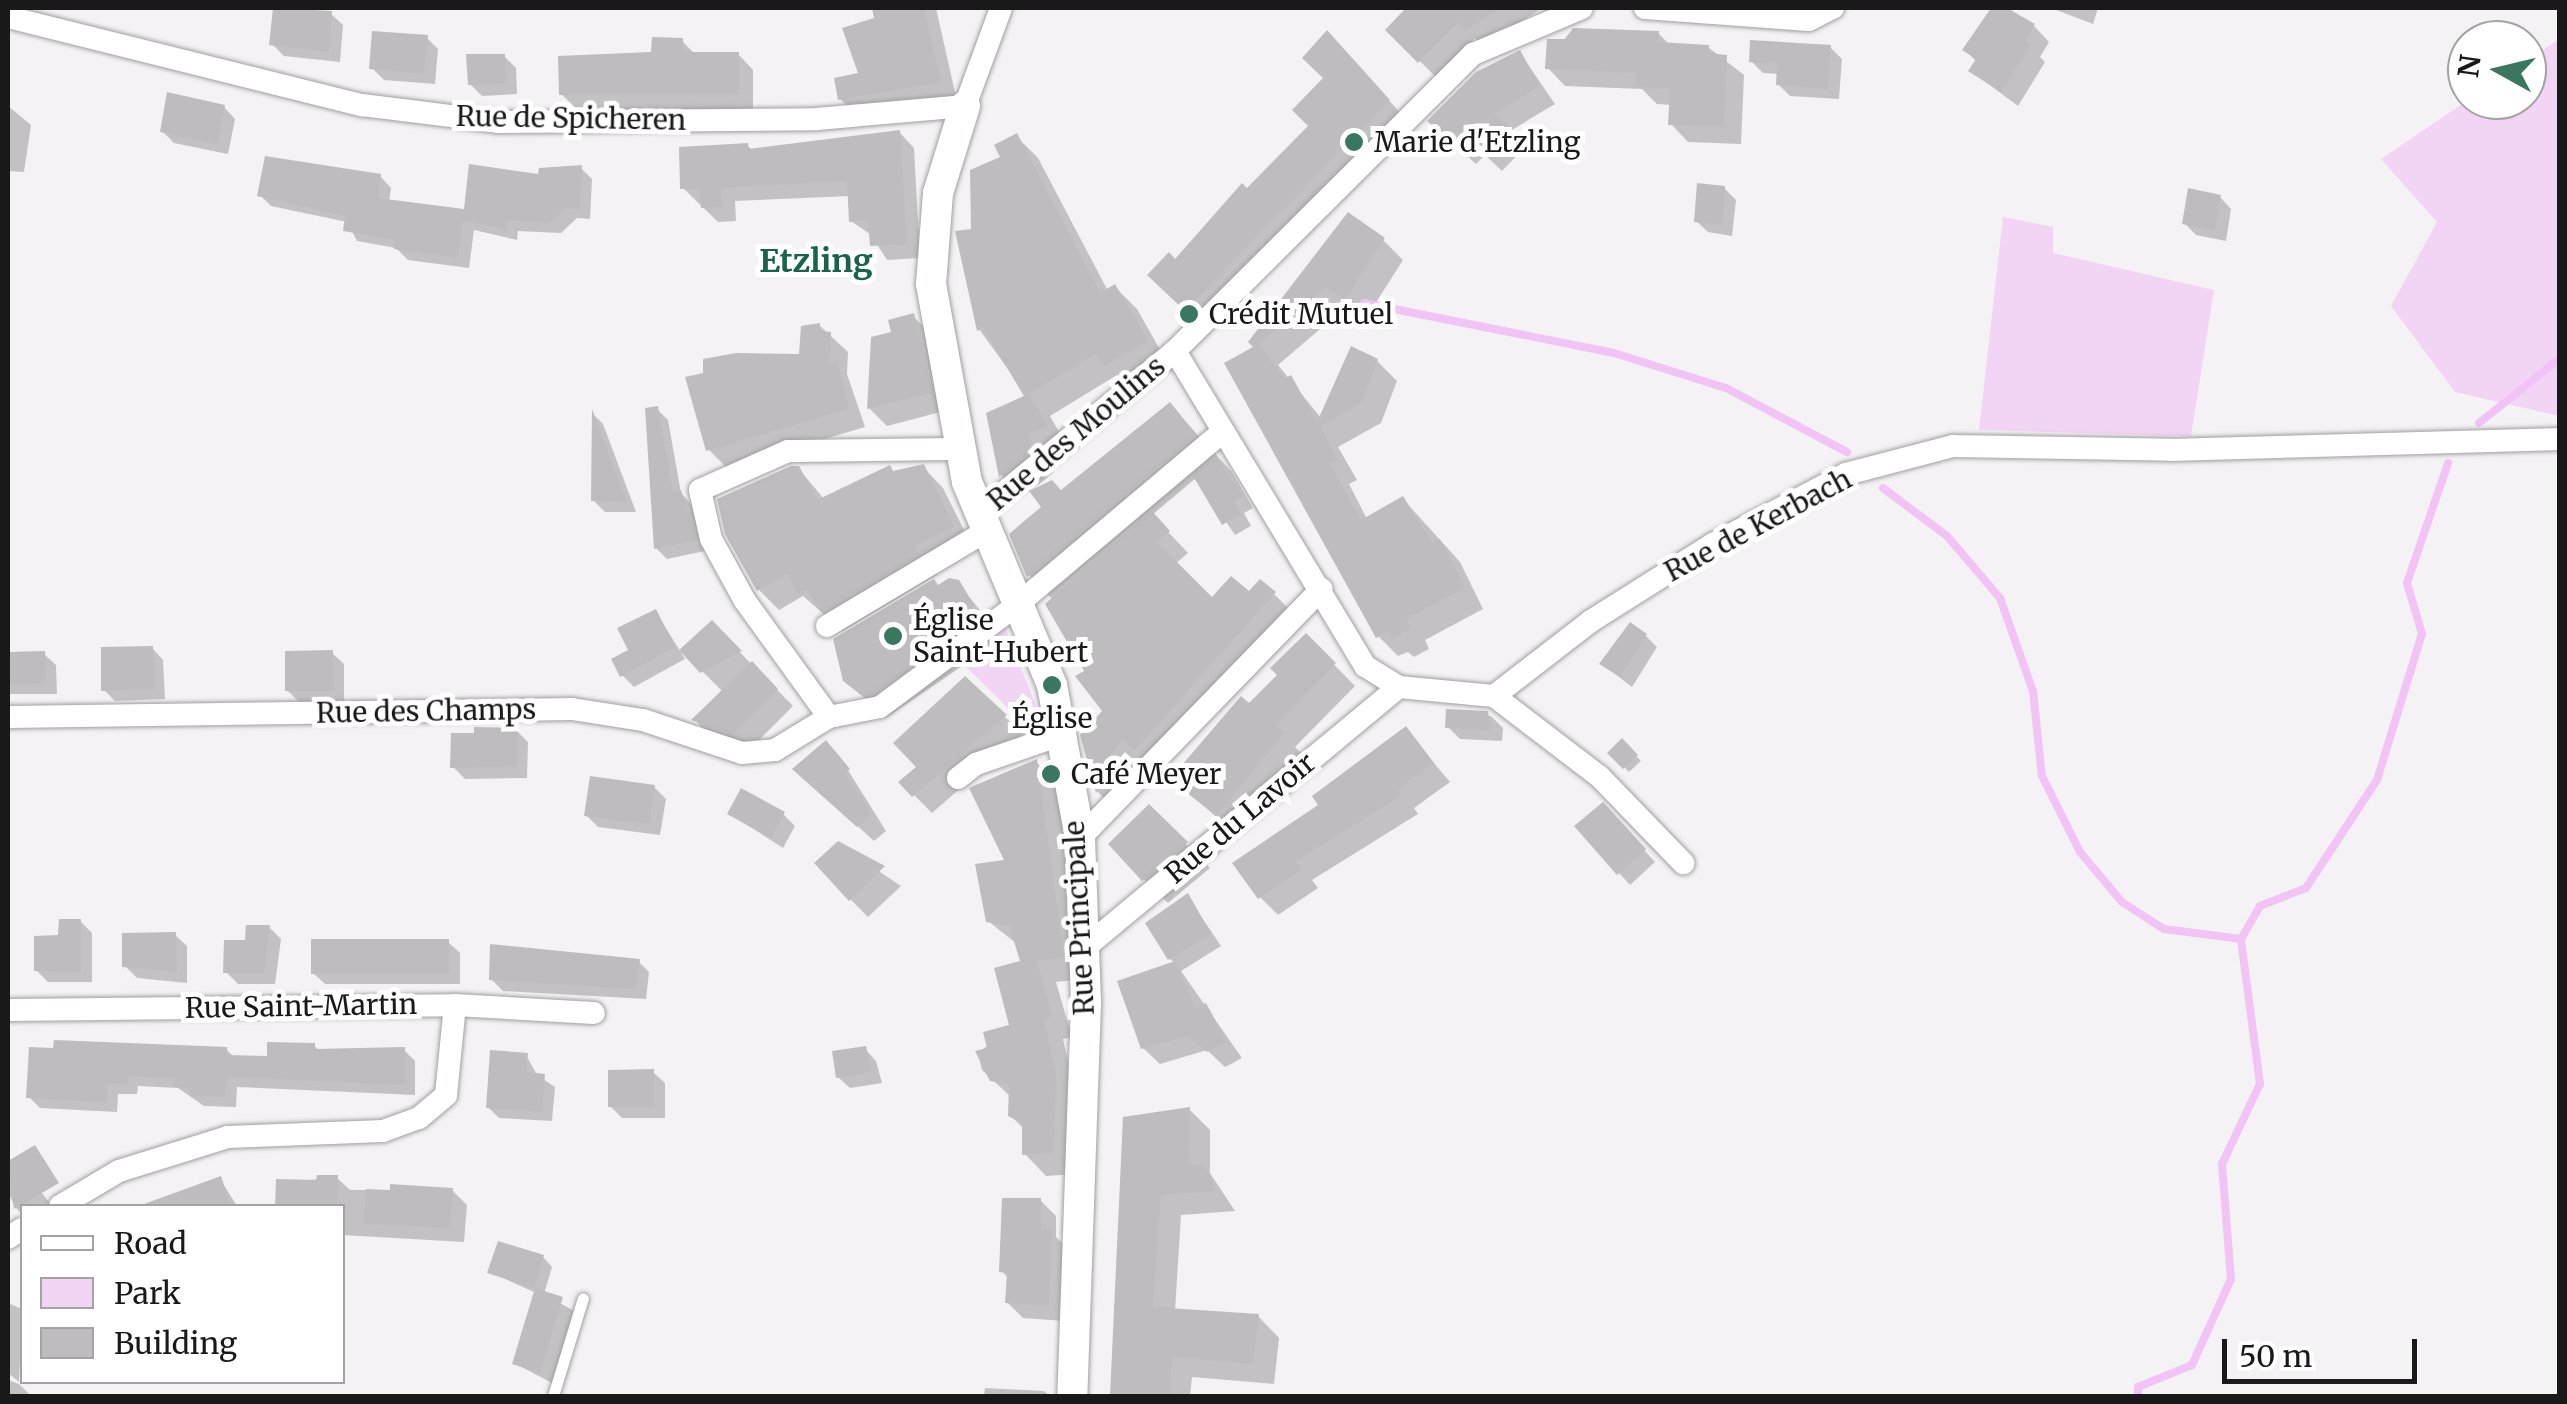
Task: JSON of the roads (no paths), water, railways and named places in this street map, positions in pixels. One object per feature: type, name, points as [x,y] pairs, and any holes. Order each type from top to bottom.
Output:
[{"type":"street","points":[[965,106],[1000,8]]},
{"type":"street","name":"Rue des Moulins","points":[[827,626],[980,524],[1175,351],[1473,54],[1582,8]]},
{"type":"street","points":[[1645,8],[1808,20],[1833,8]]},
{"type":"street","name":"Rue de Spicheren","points":[[8,16],[362,105],[498,122],[817,118],[965,106]]},
{"type":"street","name":"Rue Principale","points":[[965,106],[938,193],[931,284],[959,449],[980,524],[1052,685],[1080,838],[1082,950],[1072,1396]]},
{"type":"street","points":[[1175,351],[1365,666],[1399,687],[1494,696],[1600,777],[1683,864]]},
{"type":"street","points":[[959,449],[788,451],[700,490],[711,539],[745,601],[829,717],[880,707],[1018,604],[1221,433]]},
{"type":"street","name":"Rue de Kerbach","points":[[1494,696],[1591,621],[1713,544],[1846,474],[1952,446],[2454,445],[2560,440]]},
{"type":"street","points":[[1080,838],[1321,589]]},
{"type":"street","name":"Rue du Lavoir","points":[[1082,950],[1399,687]]},
{"type":"street","name":"Rue des Champs","points":[[8,717],[572,709],[643,720],[742,753],[776,750],[829,717]]},
{"type":"street","points":[[958,778],[976,764],[1060,735]]},
{"type":"street","points":[[63,1204],[119,1171],[228,1138],[383,1131],[419,1118],[446,1096],[455,1005]]},
{"type":"street","name":"Rue Saint-Martin","points":[[8,1010],[455,1005],[594,1012]]},
{"type":"lane","points":[[553,1396],[582,1298]]},
{"type":"waterway","points":[[1364,303],[1614,353],[1726,388],[1847,452]]},
{"type":"waterway","points":[[2479,423],[2560,358]]},
{"type":"waterway","points":[[2138,1396],[2138,1387],[2192,1365],[2231,1279],[2222,1164],[2260,1084],[2241,939],[2260,906],[2306,888],[2377,780],[2422,634],[2407,583],[2448,463]]},
{"type":"waterway","points":[[1883,488],[1947,536],[2000,598],[2033,691],[2042,776],[2080,852],[2122,902],[2164,929],[2241,939]]},
{"type":"place","name":"Marie d'Etzling","points":[[1354,142]]},
{"type":"place","name":"Crédit Mutuel","points":[[1189,314]]},
{"type":"place","name":"Église Saint-Hubert","points":[[893,636]]},
{"type":"place","name":"Église","points":[[1052,685]]},
{"type":"place","name":"Café Meyer","points":[[1051,774]]},
{"type":"district","name":"Etzling","points":[[816,261]]}]
